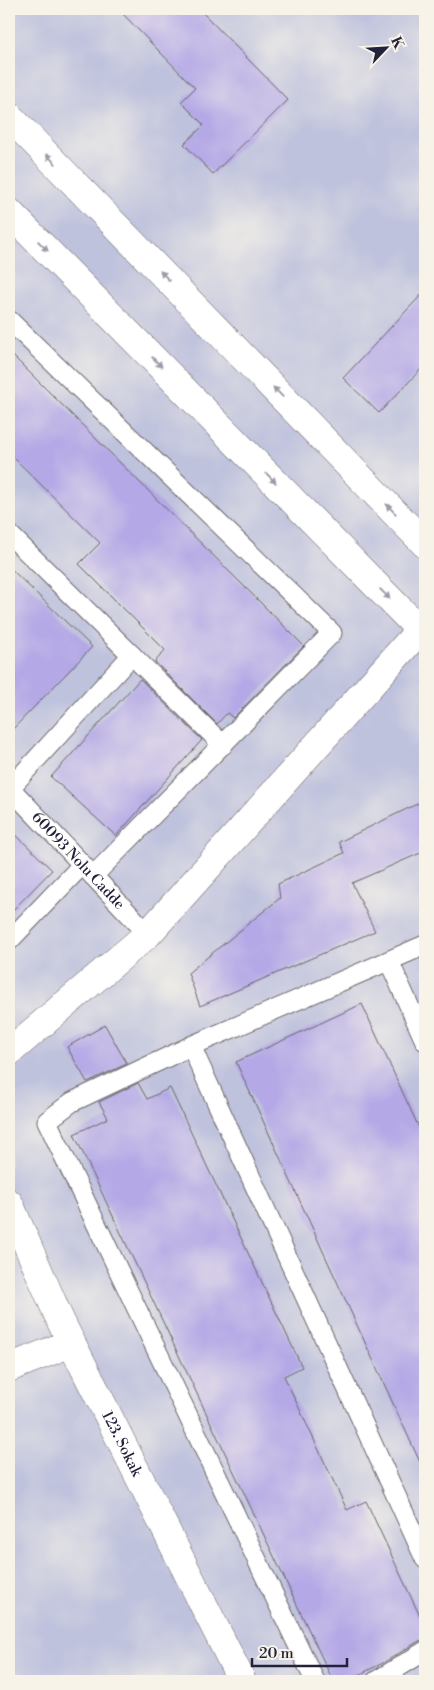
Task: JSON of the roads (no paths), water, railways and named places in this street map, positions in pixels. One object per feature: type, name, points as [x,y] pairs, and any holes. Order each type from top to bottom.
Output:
[{"type":"street","points":[[9,116],[425,544]]},
{"type":"street","points":[[9,212],[423,629],[148,934],[9,1052]]},
{"type":"street","name":"123. Sokak","points":[[9,1204],[71,1343],[242,1681]]},
{"type":"street","points":[[9,1368],[71,1343]]},
{"type":"lane","points":[[9,320],[332,633],[223,745],[88,871],[9,941]]},
{"type":"lane","points":[[9,534],[223,745]]},
{"type":"lane","points":[[9,788],[132,655]]},
{"type":"lane","name":"60093 Nolu Cadde","points":[[9,788],[148,934]]},
{"type":"lane","points":[[315,1681],[48,1121],[72,1102],[191,1046],[425,945]]},
{"type":"lane","points":[[389,961],[425,1041]]},
{"type":"lane","points":[[191,1046],[425,1558]]},
{"type":"lane","points":[[376,1681],[425,1651]]}]
